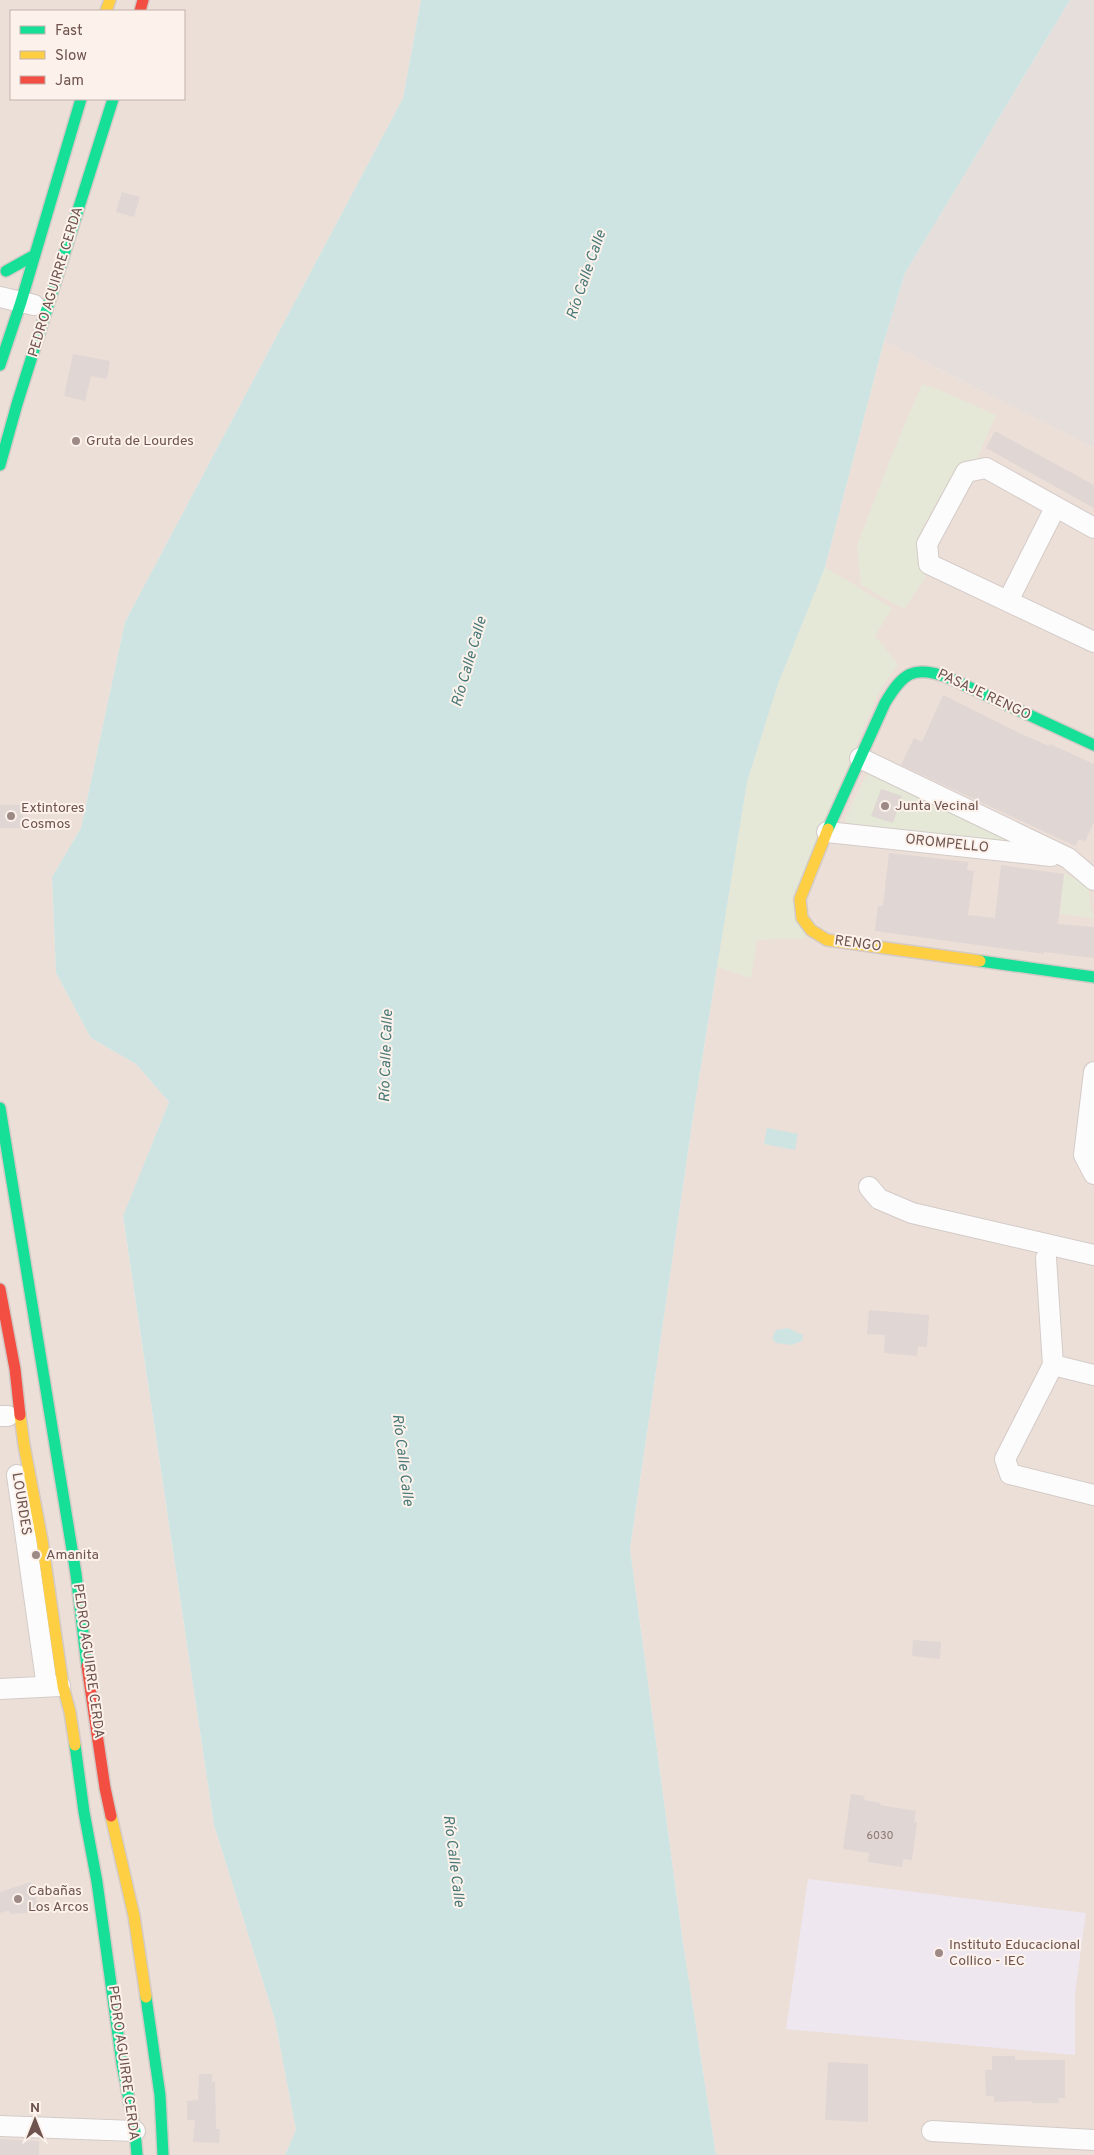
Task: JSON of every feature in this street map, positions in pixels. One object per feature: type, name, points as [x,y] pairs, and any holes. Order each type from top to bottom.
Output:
[{"type":"main road","name":"PEDRO AGUIRRE CERDA","points":[[0,365],[14,324],[6,305],[31,264],[81,100]]},
{"type":"main road","name":"PEDRO AGUIRRE CERDA","points":[[0,465],[56,278],[113,100]]},
{"type":"main road","points":[[6,305],[14,324]]},
{"type":"main road","name":"PASAJE RENGO","points":[[860,758],[896,684],[915,670],[930,670],[948,677],[1094,745]]},
{"type":"main road","name":"RENGO","points":[[860,758],[800,899],[802,918],[811,930],[827,940],[1094,977]]},
{"type":"main road","name":"PEDRO AGUIRRE CERDA","points":[[0,1108],[76,1574],[74,1682],[70,1712],[84,1812],[98,1882],[122,2064],[135,2131],[137,2155]]},
{"type":"main road","name":"PEDRO AGUIRRE CERDA","points":[[0,1289],[16,1369],[24,1445],[42,1540],[74,1682],[105,1788],[134,1916],[160,2095],[163,2155]]},
{"type":"street","points":[[3,271],[31,264],[56,278]]},
{"type":"street","points":[[6,305],[47,308]]},
{"type":"street","points":[[1094,528],[986,468],[966,472],[927,544],[929,564],[1094,642]]},
{"type":"street","points":[[1008,601],[1056,508]]},
{"type":"street","name":"OROMPELLO","points":[[860,758],[1068,858],[1094,880]]},
{"type":"street","name":"OROMPELLO","points":[[827,832],[1068,858]]},
{"type":"street","points":[[1094,1072],[1084,1155],[1094,1174]]},
{"type":"street","points":[[869,1187],[879,1199],[912,1213],[1094,1254]]},
{"type":"street","points":[[1046,1258],[1053,1365],[1005,1459],[1010,1474],[1094,1495]]},
{"type":"street","points":[[1053,1365],[1094,1375]]},
{"type":"street","name":"LOURDES","points":[[16,1369],[2,1371],[4,1416],[74,1682]]},
{"type":"street","points":[[0,1689],[74,1682]]},
{"type":"street","points":[[0,2126],[135,2131]]},
{"type":"street","points":[[932,2131],[1094,2140]]},
{"type":"shaded area","points":[[0,0],[421,0],[403,98],[125,622],[81,828],[52,877],[56,973],[91,1038],[136,1064],[169,1102],[123,1217],[214,1825],[275,2020],[296,2130],[285,2155],[0,2155]]},
{"type":"shaded area","points":[[1070,0],[1094,0],[1094,448],[884,341],[905,273]]},
{"type":"shaded area","points":[[884,341],[1094,448],[1094,2155],[716,2155],[683,1943],[630,1549],[696,1097],[747,782],[778,684],[825,567]]},
{"type":"shaded area","name":"Instituto Educacional Collico - IEC","points":[[808,1879],[1086,1913],[1075,1993],[1075,2055],[786,2029]]},
{"type":"green space","points":[[922,384],[996,415],[976,461],[967,461],[957,466],[918,536],[918,557],[926,576],[904,609],[861,585],[857,546],[893,452]]},
{"type":"green space","points":[[825,567],[892,608],[875,636],[898,664],[879,692],[792,899],[807,938],[757,940],[751,978],[717,967],[747,782],[778,684]]},
{"type":"green space","points":[[870,768],[1014,843],[850,829],[845,818]]},
{"type":"green space","points":[[1064,873],[1089,885],[1090,907],[1094,918],[1060,914]]},
{"type":"water","name":"Río Calle Calle","points":[[421,0],[1070,0],[905,273],[884,341],[825,567],[778,684],[747,782],[696,1097],[630,1549],[683,1943],[716,2155],[285,2155],[296,2130],[275,2020],[214,1825],[123,1216],[169,1102],[136,1064],[91,1038],[56,973],[52,877],[81,828],[125,622],[403,98]]},
{"type":"water","points":[[767,1128],[798,1134],[795,1150],[764,1144]]},
{"type":"water","points":[[788,1328],[803,1335],[802,1341],[792,1345],[776,1343],[772,1338],[776,1330]]},
{"type":"building","points":[[122,192],[140,197],[134,217],[116,212]]},
{"type":"building","points":[[73,354],[110,361],[107,379],[91,376],[85,401],[64,396]]},
{"type":"building","points":[[995,431],[1094,485],[1094,508],[986,448]]},
{"type":"building","points":[[943,695],[1015,731],[1094,764],[1094,822],[1085,842],[1079,839],[1075,846],[901,765],[914,738],[922,742]]},
{"type":"building","name":"Junta Vecinal","points":[[881,789],[902,796],[893,823],[871,816]]},
{"type":"building","name":"Extintores Cosmos","points":[[0,805],[23,805],[23,828],[0,828]]},
{"type":"building","points":[[889,853],[968,862],[967,870],[974,871],[968,915],[995,918],[1001,865],[1064,874],[1058,924],[1094,927],[1094,958],[1044,952],[1044,954],[875,931],[878,906],[883,906]]},
{"type":"building","points":[[869,1310],[929,1315],[927,1347],[918,1346],[917,1356],[884,1353],[885,1335],[867,1334]]},
{"type":"building","points":[[913,1640],[941,1642],[940,1659],[912,1656]]},
{"type":"building","points":[[851,1794],[865,1796],[864,1800],[881,1803],[880,1805],[916,1811],[914,1822],[917,1822],[912,1860],[903,1859],[902,1867],[868,1862],[869,1853],[843,1849]]},
{"type":"building","name":"Cabañas Los Arcos","points":[[31,1882],[40,1912],[10,1914],[9,1910],[0,1913],[0,1892]]},
{"type":"building","points":[[992,2056],[1015,2056],[1015,2060],[1065,2060],[1065,2098],[1058,2098],[1059,2103],[1032,2103],[1032,2101],[994,2102],[994,2096],[986,2096],[985,2070],[992,2070]]},
{"type":"building","points":[[828,2062],[868,2064],[868,2122],[825,2120]]},
{"type":"building","points":[[199,2074],[212,2074],[212,2082],[215,2082],[216,2129],[220,2129],[219,2143],[193,2142],[195,2120],[187,2120],[187,2101],[198,2100]]},
{"type":"building","points":[[0,2139],[39,2141],[39,2155],[0,2155]]},
{"type":"traffic: fast","points":[[0,365],[21,302],[81,100]]},
{"type":"traffic: fast","points":[[0,465],[17,404],[113,100]]},
{"type":"traffic: fast","points":[[6,271],[33,256]]},
{"type":"traffic: fast","points":[[828,829],[885,703],[891,693],[910,674],[926,672],[947,677],[1094,745]]},
{"type":"traffic: fast","points":[[980,961],[1094,977]]},
{"type":"traffic: fast","points":[[0,1108],[76,1574],[87,1666]]},
{"type":"traffic: fast","points":[[75,1745],[84,1812],[97,1882],[122,2064],[135,2131],[137,2155]]},
{"type":"traffic: fast","points":[[146,1997],[160,2095],[163,2155]]},
{"type":"traffic: slow","points":[[106,10],[110,0]]},
{"type":"traffic: slow","points":[[828,829],[800,899],[802,918],[811,930],[827,940],[980,961]]},
{"type":"traffic: slow","points":[[20,1415],[42,1540],[63,1686],[70,1712],[75,1745]]},
{"type":"traffic: slow","points":[[111,1816],[134,1916],[146,1997]]},
{"type":"traffic: jam","points":[[140,10],[143,0]]},
{"type":"traffic: jam","points":[[0,1289],[15,1369],[20,1415]]},
{"type":"traffic: jam","points":[[87,1666],[105,1788],[111,1816]]},
{"type":"place","name":"Gruta de Lourdes","points":[[76,441]]},
{"type":"place","name":"Junta Vecinal","points":[[885,806]]},
{"type":"place","name":"Extintores Cosmos","points":[[11,816]]},
{"type":"place","name":"Amanita","points":[[36,1555]]},
{"type":"place","name":"Cabañas Los Arcos","points":[[18,1899]]},
{"type":"place","name":"Instituto Educacional Collico - IEC","points":[[939,1953]]}]
